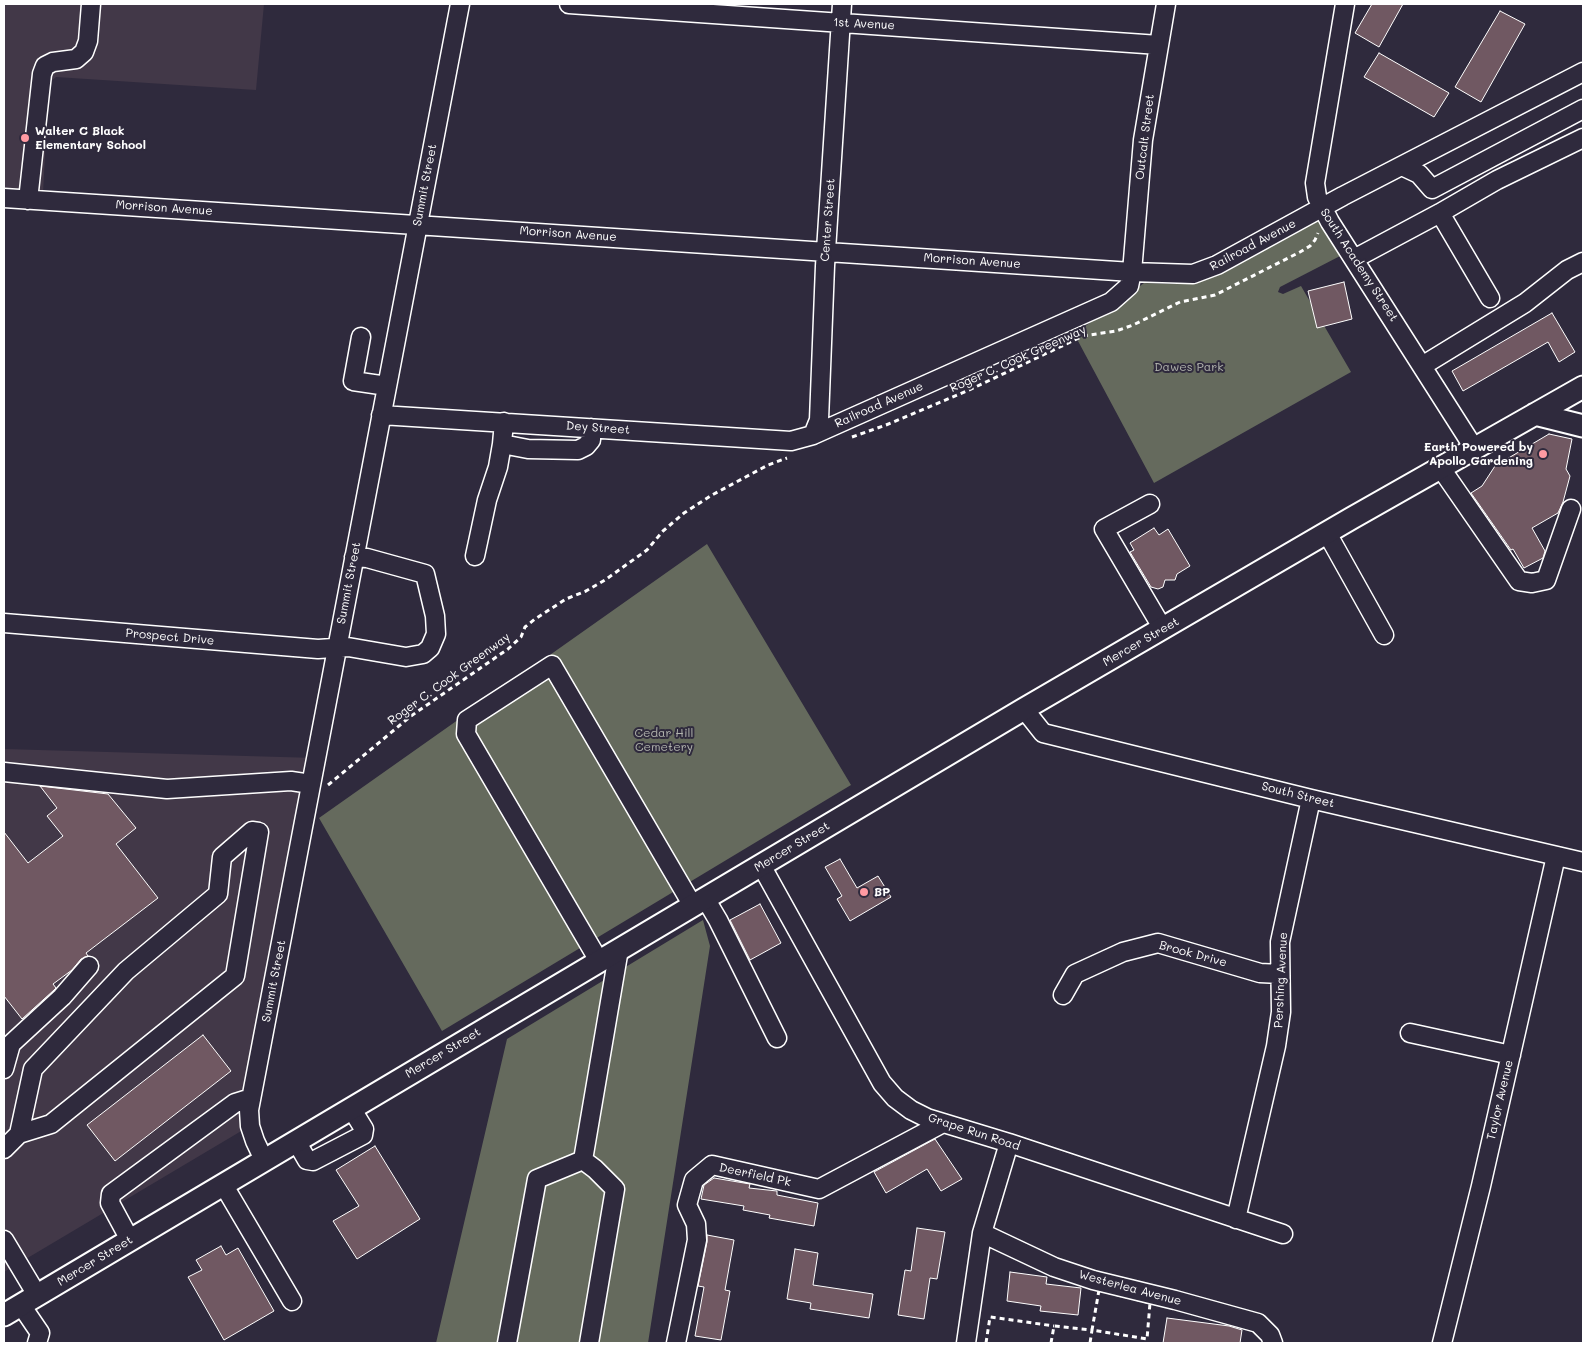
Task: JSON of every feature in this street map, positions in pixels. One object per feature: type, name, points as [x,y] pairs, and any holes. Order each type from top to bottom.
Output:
[{"type":"main road","name":"Mercer Street","points":[[20,1305],[1024,709],[1440,467],[1583,387]]},
{"type":"main road","points":[[1535,414],[1583,426]]},
{"type":"street","points":[[28,200],[42,74],[45,66],[53,62],[76,59],[84,52],[88,41],[91,4]]},
{"type":"street","name":"Summit Street","points":[[264,1160],[250,1126],[249,1110],[251,1098],[460,4]]},
{"type":"street","name":"1st Avenue","points":[[568,4],[1159,44]]},
{"type":"street","name":"Center Street","points":[[813,435],[819,420],[826,252],[842,4]]},
{"type":"street","name":"Outcalt Street","points":[[1132,272],[1143,140],[1166,4]]},
{"type":"street","name":"South Academy Street","points":[[1345,4],[1315,183],[1316,196],[1474,448]]},
{"type":"street","name":"Railroad Avenue","points":[[813,435],[1111,302],[1129,286],[1132,272],[1193,274],[1208,270],[1322,208],[1583,72]]},
{"type":"street","points":[[1402,166],[1419,174],[1432,189],[1583,108]]},
{"type":"street","points":[[1354,259],[1497,180],[1583,138]]},
{"type":"street","name":"Morrison Avenue","points":[[4,198],[1132,272]]},
{"type":"street","points":[[1440,213],[1490,298]]},
{"type":"street","points":[[1422,366],[1525,304],[1567,270],[1583,262]]},
{"type":"street","points":[[361,337],[353,381],[387,386]]},
{"type":"street","name":"Dey Street","points":[[381,415],[791,441],[813,435]]},
{"type":"street","points":[[475,556],[487,500],[498,466],[504,422]]},
{"type":"street","points":[[502,444],[528,449],[578,450],[586,446],[591,440],[592,428]]},
{"type":"street","points":[[1440,467],[1518,581],[1532,583],[1546,580],[1571,509]]},
{"type":"street","points":[[1150,504],[1104,530],[1163,629]]},
{"type":"street","points":[[1327,533],[1384,635]]},
{"type":"street","name":"Prospect Drive","points":[[4,623],[318,649],[348,647],[406,657],[422,654],[430,648],[436,634],[435,616],[425,574],[367,558],[354,557]]},
{"type":"street","points":[[599,961],[466,734],[467,720],[552,665],[699,902],[718,920],[777,1038]]},
{"type":"street","name":"South Street","points":[[1024,709],[1043,733],[1312,799],[1583,862]]},
{"type":"street","points":[[4,772],[167,789],[291,780],[310,791]]},
{"type":"street","name":"Pershing Avenue","points":[[1236,1219],[1276,1046],[1281,1012],[1280,942],[1312,799]]},
{"type":"street","points":[[4,1148],[19,1134],[51,1124],[236,976],[259,832],[252,831],[222,858],[218,894],[126,971],[33,1069],[19,1134]]},
{"type":"street","name":"Taylor Avenue","points":[[1442,1343],[1556,856]]},
{"type":"street","name":"Grape Run Road","points":[[761,865],[882,1083],[895,1098],[910,1110],[943,1123],[1283,1234]]},
{"type":"street","name":"Brook Drive","points":[[1063,995],[1075,974],[1123,952],[1158,943],[1260,973],[1280,974]]},
{"type":"street","points":[[583,1160],[619,949]]},
{"type":"street","points":[[4,1069],[11,1044],[62,997],[89,966]]},
{"type":"street","points":[[1410,1033],[1511,1054]]},
{"type":"street","points":[[130,1240],[110,1203],[111,1194],[235,1103],[251,1098]]},
{"type":"street","points":[[296,1141],[307,1160],[313,1161],[363,1135],[364,1129],[350,1108]]},
{"type":"street","name":"Deerfield Pk","points":[[676,1343],[697,1240],[696,1224],[687,1205],[694,1180],[712,1165],[820,1189],[943,1123]]},
{"type":"street","points":[[966,1343],[982,1233],[1009,1143]]},
{"type":"street","points":[[507,1343],[537,1179],[583,1160]]},
{"type":"street","points":[[583,1160],[596,1169],[615,1189],[589,1343]]},
{"type":"street","points":[[223,1184],[292,1301]]},
{"type":"street","name":"Westerlea Avenue","points":[[982,1233],[1054,1267],[1093,1280],[1258,1323],[1270,1335],[1273,1343]]},
{"type":"street","points":[[4,1240],[20,1305],[40,1333],[37,1343]]},
{"type":"path","name":"Roger C. Cook Greenway","points":[[844,440],[886,426],[1083,336],[1116,331],[1133,325],[1170,305],[1215,294],[1310,246],[1319,230]]},
{"type":"path","name":"Roger C. Cook Greenway","points":[[310,791],[333,781],[378,741],[411,716],[508,649],[521,637],[525,627],[535,619],[566,599],[586,591],[605,580],[646,550],[663,530],[684,513],[742,478],[792,456]]},
{"type":"path","points":[[1090,1343],[1099,1290],[1150,1304],[1147,1343]]},
{"type":"path","points":[[986,1343],[990,1317],[1147,1338]]},
{"type":"path","points":[[1051,1343],[1054,1326]]},
{"type":"shaded area","name":"Walter C Black Elementary School","points":[[4,4],[264,4],[256,90],[56,77],[49,83],[43,193],[4,190]]},
{"type":"shaded area","points":[[4,749],[316,758],[248,1127],[4,1272]]},
{"type":"green space","name":"Dawes Park","points":[[1321,219],[1344,254],[1280,287],[1278,292],[1283,294],[1301,286],[1351,372],[1154,483],[1078,341],[1084,327],[1144,283],[1181,284],[1196,282],[1210,277]]},
{"type":"green space","name":"Cedar Hill Cemetery","points":[[707,544],[851,785],[442,1031],[319,818]]},
{"type":"green space","points":[[703,920],[710,946],[648,1343],[436,1343],[507,1039]]},
{"type":"building","points":[[1372,4],[1403,4],[1379,47],[1355,33]]},
{"type":"building","points":[[1500,11],[1525,24],[1481,102],[1455,87]]},
{"type":"building","points":[[1379,53],[1449,93],[1434,117],[1364,77]]},
{"type":"building","points":[[1344,282],[1352,319],[1317,328],[1308,291]]},
{"type":"building","points":[[1552,313],[1575,352],[1559,362],[1548,342],[1463,391],[1452,371]]},
{"type":"building","points":[[1549,434],[1572,439],[1566,469],[1570,476],[1558,513],[1532,528],[1545,551],[1543,558],[1524,568],[1513,549],[1511,550],[1471,493],[1482,486],[1495,466]]},
{"type":"building","points":[[1154,528],[1159,535],[1168,529],[1190,566],[1177,574],[1175,580],[1165,580],[1163,587],[1158,589],[1151,587],[1130,552],[1134,550],[1130,543]]},
{"type":"building","points":[[40,786],[108,794],[136,828],[116,844],[158,898],[86,953],[88,956],[81,959],[72,970],[53,984],[56,988],[22,1019],[4,996],[4,832],[28,863],[63,836],[47,816],[57,808]]},
{"type":"building","name":"BP","points":[[840,859],[857,888],[878,876],[891,897],[850,921],[837,899],[842,896],[825,867]]},
{"type":"building","points":[[760,904],[781,943],[750,960],[730,920]]},
{"type":"building","points":[[203,1035],[231,1071],[115,1161],[87,1125]]},
{"type":"building","points":[[935,1139],[962,1179],[941,1191],[927,1169],[886,1193],[874,1172]]},
{"type":"building","points":[[375,1146],[420,1219],[357,1259],[333,1221],[359,1206],[336,1170]]},
{"type":"building","points":[[714,1178],[750,1184],[749,1188],[777,1191],[777,1195],[818,1203],[814,1226],[769,1218],[770,1215],[743,1210],[744,1206],[701,1199],[704,1185]]},
{"type":"building","points":[[917,1228],[945,1232],[937,1279],[930,1278],[924,1319],[898,1315],[905,1270],[911,1271]]},
{"type":"building","points":[[707,1235],[734,1240],[725,1290],[730,1291],[721,1340],[695,1336],[704,1287],[698,1286]]},
{"type":"building","points":[[221,1246],[226,1255],[238,1248],[274,1311],[224,1340],[188,1277],[202,1270],[196,1260]]},
{"type":"building","points":[[795,1249],[818,1253],[813,1285],[873,1294],[869,1318],[810,1309],[811,1303],[787,1299]]},
{"type":"building","points":[[1010,1272],[1047,1277],[1046,1284],[1081,1288],[1078,1315],[1040,1311],[1041,1306],[1007,1301]]},
{"type":"building","points":[[1167,1318],[1229,1326],[1242,1330],[1240,1343],[1163,1343]]},
{"type":"place","name":"Walter C Black Elementary School","points":[[25,138]]},
{"type":"place","name":"Earth Powered by Apollo Gardening","points":[[1543,454]]},
{"type":"place","name":"BP","points":[[864,892]]}]
